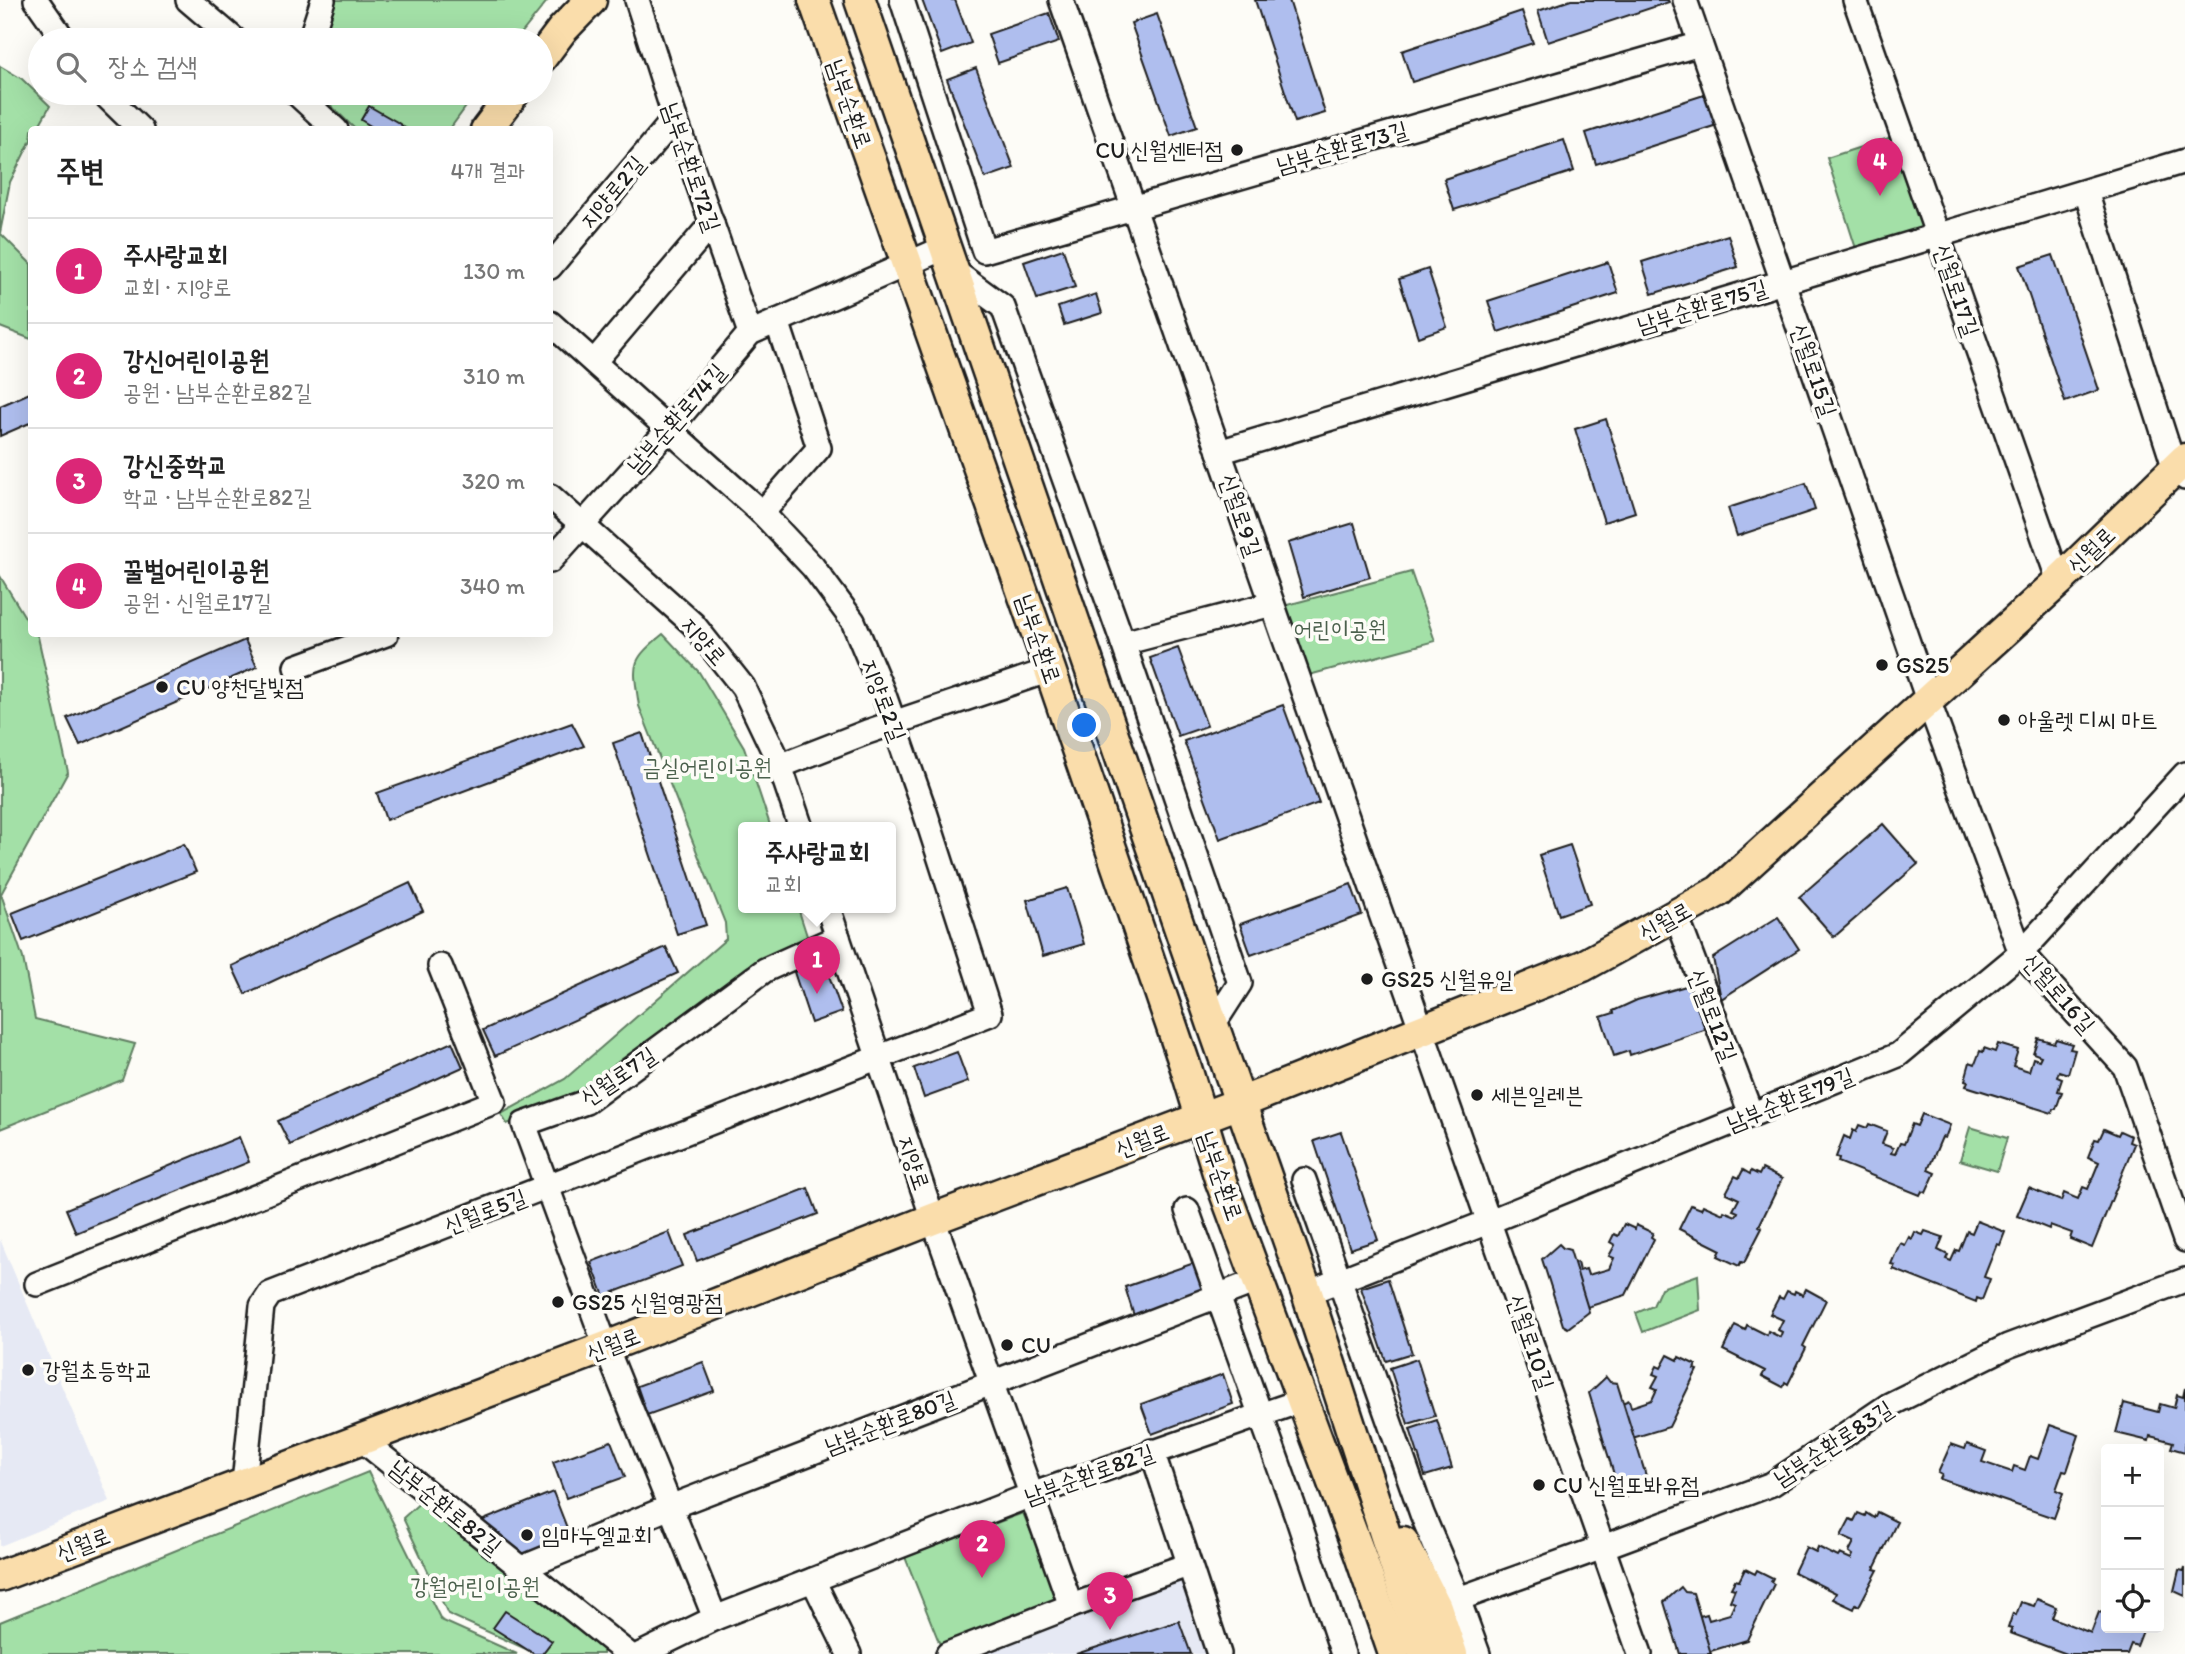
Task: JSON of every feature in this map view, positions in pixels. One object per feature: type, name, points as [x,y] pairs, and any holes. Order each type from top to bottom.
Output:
[{"type":"main road","points":[[553,42],[591,0]]},
{"type":"main road","name":"남부순환로","points":[[814,0],[1050,670],[1220,1179],[1360,1555],[1394,1654]]},
{"type":"main road","name":"남부순환로","points":[[860,0],[1307,1293],[1424,1654]]},
{"type":"main road","points":[[489,126],[505,105]]},
{"type":"main road","name":"신월로","points":[[0,1576],[1240,1103],[1583,966],[1720,891],[2182,469]]},
{"type":"main road","name":"남부순환로","points":[[1259,1280],[1289,1405],[1373,1654]]},
{"type":"main road","name":"남부순환로","points":[[1360,1458],[1447,1603],[1452,1654]]},
{"type":"street","points":[[36,0],[56,28]]},
{"type":"street","points":[[188,0],[221,28]]},
{"type":"street","points":[[314,28],[323,0]]},
{"type":"street","name":"남부순환로72길","points":[[637,0],[674,118],[750,333]]},
{"type":"street","name":"남부순환로73길","points":[[902,0],[984,251],[1700,44]]},
{"type":"street","name":"신월로9길","points":[[1060,0],[1421,1031]]},
{"type":"street","name":"신월로15길","points":[[1685,0],[1928,701]]},
{"type":"street","name":"신월로17길","points":[[1855,0],[2059,581]]},
{"type":"street","points":[[115,105],[137,126]]},
{"type":"street","points":[[309,105],[333,126]]},
{"type":"street","name":"지양로2길","points":[[553,263],[674,118]]},
{"type":"street","name":"남부순환로75길","points":[[1219,452],[2185,161]]},
{"type":"street","points":[[2086,192],[2182,469]]},
{"type":"street","points":[[594,362],[712,223]]},
{"type":"street","points":[[950,259],[1003,307],[1240,983],[1213,1025]]},
{"type":"street","name":"남부순환로74길","points":[[553,558],[750,333],[907,265],[950,259]]},
{"type":"street","points":[[762,513],[819,448],[777,321]]},
{"type":"street","name":"지양로2길","points":[[553,326],[762,513],[813,567],[853,621],[894,724],[990,1014],[878,1057]]},
{"type":"street","name":"지양로","points":[[553,499],[693,624],[743,687],[780,766],[799,822]]},
{"type":"street","points":[[1123,643],[1272,604]]},
{"type":"street","points":[[296,667],[378,637]]},
{"type":"street","points":[[780,766],[1050,670]]},
{"type":"street","name":"신월로16길","points":[[1928,701],[2021,953],[2125,1067],[2185,1240]]},
{"type":"street","name":"남부순환로79길","points":[[1307,1293],[1898,1055],[2021,953],[2185,774]]},
{"type":"street","name":"지양로","points":[[830,913],[933,1219],[1071,1606]]},
{"type":"street","name":"신월로12길","points":[[1676,915],[1751,1114]]},
{"type":"street","name":"신월로7길","points":[[715,1618],[606,1347],[524,1124],[586,1102],[765,970],[838,937]]},
{"type":"street","points":[[37,1284],[494,1101],[440,966]]},
{"type":"street","name":"신월로10길","points":[[1421,1031],[1640,1654]]},
{"type":"street","name":"신월로5길","points":[[244,1483],[262,1306],[270,1294],[878,1057]]},
{"type":"street","name":"남부순환로","points":[[1304,1180],[1422,1514],[1447,1603],[1478,1654]]},
{"type":"street","name":"남부순환로","points":[[1187,1210],[1343,1654]]},
{"type":"street","name":"남부순환로80길","points":[[522,1568],[670,1507],[1259,1280]]},
{"type":"street","name":"남부순환로83길","points":[[1447,1603],[1772,1483],[1889,1405],[2008,1346],[2185,1280]]},
{"type":"street","name":"남부순환로82길","points":[[641,1654],[715,1618],[1031,1495],[1289,1405]]},
{"type":"street","name":"남부순환로82길","points":[[362,1440],[628,1654]]},
{"type":"street","points":[[1152,1451],[1219,1654]]},
{"type":"street","points":[[948,1654],[1188,1564]]},
{"type":"street","points":[[813,1580],[849,1654]]},
{"type":"shaded area","name":"강월초등학교","points":[[0,1239],[110,1501],[0,1546]]},
{"type":"shaded area","points":[[1188,1565],[1219,1654],[948,1654]]},
{"type":"green space","points":[[333,0],[548,0],[526,28],[323,28]]},
{"type":"green space","points":[[0,66],[28,85],[28,105],[50,106],[39,126],[28,126],[28,146],[10,182],[0,233]]},
{"type":"green space","points":[[330,105],[467,105],[452,126],[352,126]]},
{"type":"green space","points":[[1901,134],[1933,234],[1859,258],[1827,158]]},
{"type":"green space","points":[[0,233],[28,261],[28,338],[0,327]]},
{"type":"green space","name":"어린이공원","points":[[1411,572],[1435,641],[1298,678],[1276,608]]},
{"type":"green space","points":[[0,576],[28,622],[28,637],[38,637],[68,772],[1,894],[23,958],[35,1019],[135,1044],[122,1080],[0,1129]]},
{"type":"green space","name":"금실어린이공원","points":[[663,634],[699,672],[744,747],[769,822],[738,822],[738,913],[800,913],[808,939],[801,948],[747,967],[577,1098],[507,1124],[501,1114],[565,1079],[726,939],[725,923],[639,706],[635,672],[644,651]]},
{"type":"green space","points":[[1970,1127],[2007,1138],[1997,1171],[1960,1160]]},
{"type":"green space","points":[[1698,1275],[1700,1310],[1643,1332],[1636,1313],[1653,1306],[1661,1288]]},
{"type":"green space","points":[[368,1472],[441,1620],[517,1654],[0,1654],[0,1622]]},
{"type":"green space","name":"강월어린이공원","points":[[425,1498],[604,1646],[603,1654],[537,1654],[448,1614],[403,1518]]},
{"type":"green space","points":[[1023,1513],[1060,1600],[941,1647],[905,1557]]},
{"type":"building","points":[[922,0],[955,0],[971,43],[942,54]]},
{"type":"building","points":[[1255,0],[1289,0],[1325,113],[1295,122]]},
{"type":"building","points":[[1571,0],[1669,2],[1548,42],[1538,11]]},
{"type":"building","points":[[1522,11],[1533,43],[1412,82],[1402,51]]},
{"type":"building","points":[[1049,13],[1059,42],[998,63],[988,34]]},
{"type":"building","points":[[1157,14],[1197,127],[1171,136],[1131,23]]},
{"type":"building","points":[[976,68],[1014,168],[985,178],[947,79]]},
{"type":"building","points":[[1707,94],[1717,125],[1596,164],[1586,133]]},
{"type":"building","points":[[369,106],[402,126],[371,126],[361,120]]},
{"type":"building","points":[[1564,140],[1574,171],[1454,210],[1444,179]]},
{"type":"building","points":[[1728,235],[1738,267],[1652,294],[1642,262]]},
{"type":"building","points":[[1063,249],[1075,287],[1037,299],[1024,262]]},
{"type":"building","points":[[2053,255],[2099,390],[2065,402],[2019,266]]},
{"type":"building","points":[[1608,262],[1618,293],[1498,332],[1488,301]]},
{"type":"building","points":[[1428,269],[1447,327],[1418,337],[1399,279]]},
{"type":"building","points":[[1096,294],[1102,313],[1064,325],[1058,307]]},
{"type":"building","points":[[28,394],[28,424],[0,436],[0,406]]},
{"type":"building","points":[[1606,419],[1635,512],[1604,522],[1575,429]]},
{"type":"building","points":[[1806,483],[1815,510],[1737,536],[1728,508]]},
{"type":"building","points":[[1354,523],[1370,577],[1304,597],[1288,543]]},
{"type":"building","points":[[245,640],[257,667],[80,745],[67,718]]},
{"type":"building","points":[[1178,648],[1207,726],[1178,736],[1150,658]]},
{"type":"building","points":[[1283,705],[1319,803],[1220,839],[1184,741]]},
{"type":"building","points":[[572,723],[584,746],[386,820],[377,793]]},
{"type":"building","points":[[642,733],[706,925],[677,934],[613,743]]},
{"type":"building","points":[[1883,824],[1918,864],[1834,937],[1799,897]]},
{"type":"building","points":[[184,844],[196,872],[23,941],[12,913]]},
{"type":"building","points":[[1570,845],[1590,904],[1559,915],[1539,855]]},
{"type":"building","points":[[410,883],[423,911],[245,994],[232,966]]},
{"type":"building","points":[[1351,884],[1362,915],[1251,955],[1240,924]]},
{"type":"building","points":[[1067,888],[1084,944],[1043,956],[1027,900]]},
{"type":"building","points":[[1778,917],[1799,949],[1721,999],[1713,958]]},
{"type":"building","points":[[666,947],[678,973],[495,1056],[483,1030]]},
{"type":"building","points":[[824,962],[842,1012],[811,1023],[794,972]]},
{"type":"building","points":[[1693,984],[1713,1027],[1630,1055],[1629,1051],[1614,1056],[1601,1017],[1637,1000]]},
{"type":"building","points":[[2038,1038],[2054,1043],[2056,1039],[2072,1044],[2070,1049],[2075,1050],[2068,1074],[2059,1071],[2057,1077],[2062,1079],[2058,1091],[2062,1092],[2052,1113],[1966,1086],[1970,1062],[1975,1064],[1984,1048],[1995,1052],[1998,1044],[2018,1050],[2013,1066],[2029,1071],[2033,1058],[2039,1060],[2041,1056],[2033,1053]]},
{"type":"building","points":[[452,1042],[463,1067],[290,1145],[278,1121]]},
{"type":"building","points":[[957,1052],[968,1082],[924,1098],[914,1068]]},
{"type":"building","points":[[1922,1114],[1950,1125],[1928,1170],[1935,1173],[1926,1193],[1922,1191],[1920,1195],[1838,1162],[1839,1158],[1836,1157],[1844,1136],[1850,1139],[1853,1130],[1856,1132],[1859,1125],[1867,1128],[1869,1124],[1887,1131],[1882,1144],[1893,1148],[1891,1153],[1895,1154],[1900,1143],[1904,1144],[1912,1124],[1917,1126]]},
{"type":"building","points":[[2104,1129],[2118,1135],[2120,1131],[2131,1136],[2129,1142],[2134,1144],[2092,1248],[2070,1239],[2072,1233],[2050,1225],[2049,1229],[2017,1216],[2029,1188],[2061,1201],[2064,1193],[2078,1199],[2083,1187],[2088,1189],[2099,1162],[2088,1157],[2095,1139],[2099,1140]]},
{"type":"building","points":[[1341,1132],[1378,1240],[1350,1249],[1314,1141]]},
{"type":"building","points":[[239,1137],[249,1162],[76,1233],[66,1209]]},
{"type":"building","points":[[1762,1169],[1782,1179],[1744,1263],[1741,1262],[1739,1266],[1718,1256],[1721,1250],[1679,1229],[1691,1205],[1701,1209],[1703,1205],[1723,1214],[1724,1211],[1736,1216],[1738,1212],[1733,1210],[1739,1199],[1726,1193],[1735,1176],[1739,1178],[1743,1170],[1759,1175]]},
{"type":"building","points":[[808,1188],[818,1214],[697,1261],[687,1235]]},
{"type":"building","points":[[1977,1221],[2005,1232],[2000,1245],[1997,1244],[1984,1277],[1990,1279],[1982,1300],[1977,1298],[1976,1302],[1893,1269],[1895,1265],[1891,1264],[1900,1243],[1905,1245],[1915,1232],[1923,1235],[1925,1231],[1943,1237],[1938,1250],[1948,1255],[1946,1259],[1951,1261],[1956,1250],[1959,1251],[1967,1231],[1972,1233]]},
{"type":"building","points":[[1624,1224],[1635,1229],[1636,1225],[1653,1233],[1651,1237],[1654,1239],[1626,1295],[1565,1314],[1557,1286],[1576,1280],[1570,1264],[1577,1262],[1579,1271],[1586,1269],[1588,1275],[1609,1269],[1614,1258],[1609,1256],[1615,1245],[1610,1242],[1614,1234],[1618,1236]]},
{"type":"building","points":[[669,1232],[682,1266],[604,1296],[591,1262]]},
{"type":"building","points":[[1559,1244],[1570,1250],[1589,1312],[1568,1328],[1563,1325],[1542,1259]]},
{"type":"building","points":[[1197,1262],[1207,1291],[1134,1316],[1125,1287]]},
{"type":"building","points":[[1388,1279],[1412,1353],[1386,1361],[1361,1288]]},
{"type":"building","points":[[1806,1289],[1826,1300],[1788,1384],[1785,1382],[1783,1387],[1762,1376],[1765,1371],[1723,1350],[1735,1325],[1745,1330],[1747,1325],[1767,1335],[1768,1331],[1780,1337],[1782,1332],[1778,1330],[1783,1320],[1770,1314],[1779,1297],[1783,1299],[1787,1291],[1803,1295]]},
{"type":"building","points":[[1668,1355],[1696,1365],[1694,1369],[1697,1370],[1669,1427],[1609,1445],[1600,1417],[1618,1412],[1613,1395],[1620,1393],[1622,1403],[1629,1400],[1631,1407],[1652,1400],[1657,1389],[1652,1387],[1658,1376],[1653,1374],[1657,1366],[1661,1368]]},
{"type":"building","points":[[1417,1359],[1435,1416],[1408,1424],[1390,1368]]},
{"type":"building","points":[[703,1362],[714,1391],[647,1415],[637,1386]]},
{"type":"building","points":[[1223,1374],[1233,1404],[1152,1434],[1141,1404]]},
{"type":"building","points":[[1606,1377],[1610,1382],[1617,1383],[1647,1479],[1626,1497],[1620,1494],[1589,1393]]},
{"type":"building","points":[[2185,1388],[2185,1452],[2171,1448],[2173,1442],[2150,1436],[2149,1441],[2116,1433],[2124,1403],[2158,1412],[2160,1404],[2174,1408],[2177,1395],[2183,1397]]},
{"type":"building","points":[[1437,1420],[1452,1468],[1425,1476],[1410,1429]]},
{"type":"building","points":[[2050,1425],[2079,1435],[2067,1471],[2063,1470],[2056,1490],[2063,1493],[2054,1518],[1940,1479],[1942,1475],[1938,1473],[1951,1444],[1965,1449],[1967,1444],[1986,1451],[1982,1462],[2012,1472],[2014,1466],[2025,1470],[2030,1456],[2038,1459]]},
{"type":"building","points":[[611,1441],[625,1477],[566,1498],[553,1462]]},
{"type":"building","name":"임마누엘교회","points":[[553,1492],[574,1546],[523,1567],[471,1525]]},
{"type":"building","points":[[1877,1512],[1897,1522],[1874,1569],[1878,1570],[1859,1606],[1856,1604],[1854,1609],[1833,1599],[1836,1593],[1794,1572],[1806,1547],[1816,1552],[1818,1547],[1838,1557],[1840,1554],[1851,1559],[1853,1555],[1849,1552],[1854,1542],[1841,1536],[1850,1519],[1854,1521],[1858,1513],[1865,1516],[1866,1513],[1874,1518]]},
{"type":"building","points":[[2185,1567],[2185,1596],[2174,1591],[2179,1570],[2184,1571]]},
{"type":"building","points":[[1745,1569],[1755,1574],[1757,1570],[1773,1578],[1771,1582],[1774,1584],[1747,1640],[1701,1654],[1685,1654],[1678,1631],[1696,1626],[1691,1609],[1697,1607],[1700,1616],[1707,1614],[1709,1620],[1730,1614],[1735,1603],[1730,1601],[1735,1589],[1731,1588],[1735,1580],[1739,1581]]},
{"type":"building","points":[[1681,1587],[1685,1592],[1693,1593],[1711,1654],[1680,1654],[1664,1602]]},
{"type":"building","points":[[2037,1599],[2056,1607],[2052,1618],[2091,1633],[2099,1612],[2101,1633],[2142,1633],[2137,1646],[2131,1644],[2127,1654],[2067,1654],[2010,1633],[2012,1629],[2008,1628],[2013,1613],[2016,1615],[2021,1602],[2034,1606]]},
{"type":"building","points":[[505,1611],[552,1641],[542,1654],[534,1654],[493,1628]]},
{"type":"building","points":[[1179,1621],[1191,1654],[1076,1654]]},
{"type":"place","name":"CU 신월센터점","points":[[1237,150]]},
{"type":"place","name":"꿀벌어린이공원","points":[[1880,196]]},
{"type":"place","name":"GS25","points":[[1882,665]]},
{"type":"place","name":"CU 양천달빛점","points":[[162,687]]},
{"type":"place","name":"아울렛 디씨 마트","points":[[2004,720]]},
{"type":"place","name":"GS25 신월유일","points":[[1367,979]]},
{"type":"place","name":"주사랑교회","points":[[817,994]]},
{"type":"place","name":"세븐일레븐","points":[[1477,1095]]},
{"type":"place","name":"GS25 신월영광점","points":[[558,1302]]},
{"type":"place","name":"CU","points":[[1007,1345]]},
{"type":"place","name":"강월초등학교","points":[[28,1370]]},
{"type":"place","name":"CU 신월또봐유점","points":[[1539,1485]]},
{"type":"place","name":"임마누엘교회","points":[[527,1535]]},
{"type":"place","name":"강신어린이공원","points":[[982,1578]]},
{"type":"place","name":"강신중학교","points":[[1110,1630]]}]
